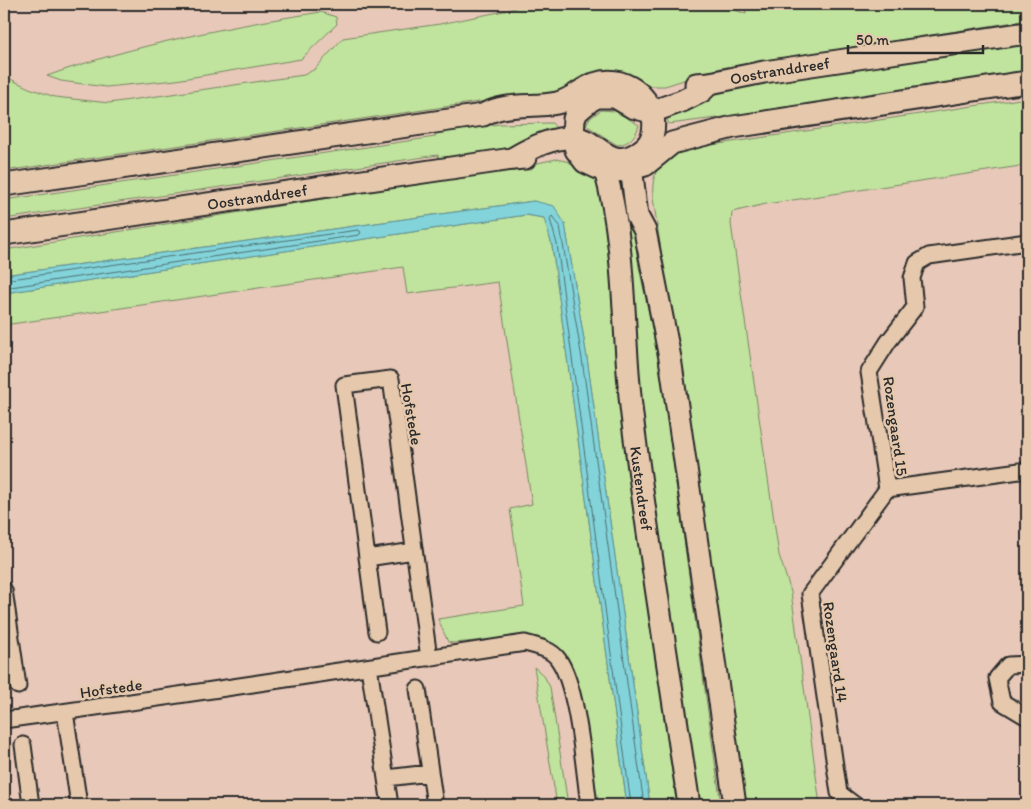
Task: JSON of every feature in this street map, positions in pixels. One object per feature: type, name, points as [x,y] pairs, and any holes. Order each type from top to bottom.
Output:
[{"type":"main road","name":"Oostranddreef","points":[[648,106],[662,97],[696,84],[822,63],[1027,34]]},
{"type":"main road","points":[[4,186],[483,115],[498,119],[544,118],[572,106],[586,88],[604,82],[624,84],[633,88],[648,106],[659,141]]},
{"type":"main road","points":[[572,106],[574,144],[586,162],[605,170],[634,164],[645,148],[659,141],[734,127],[1027,82]]},
{"type":"main road","points":[[574,144],[589,143],[604,155],[634,164]]},
{"type":"main road","name":"Oostranddreef","points":[[4,234],[512,159],[540,145],[574,144]]},
{"type":"main road","points":[[634,164],[648,214],[645,231],[670,358],[735,805]]},
{"type":"main road","name":"Kustendreef","points":[[605,170],[612,202],[620,263],[632,413],[690,805]]},
{"type":"street","name":"Rozengaard 15","points":[[887,490],[869,372],[888,342],[915,307],[912,278],[917,262],[929,256],[1027,242]]},
{"type":"street","name":"Hofstede","points":[[377,632],[344,386],[391,379],[429,658]]},
{"type":"street","points":[[887,490],[1027,470]]},
{"type":"street","name":"Rozengaard 14","points":[[856,805],[839,793],[810,594],[887,490]]},
{"type":"street","points":[[367,558],[414,551]]},
{"type":"street","points":[[4,590],[5,612],[18,686]]},
{"type":"street","name":"Hofstede","points":[[4,720],[140,702],[203,690],[299,679],[525,643],[543,648],[558,658],[567,677],[573,699],[588,805]]},
{"type":"street","points":[[1027,664],[1008,665],[997,678],[1002,702],[1027,717]]},
{"type":"street","points":[[370,667],[390,805]]},
{"type":"street","points":[[418,689],[435,805]]},
{"type":"street","name":"Hofstede","points":[[65,712],[79,805]]},
{"type":"street","points":[[22,745],[31,805]]},
{"type":"street","points":[[387,778],[429,773]]},
{"type":"green space","points":[[525,4],[727,4],[733,9],[746,14],[745,4],[1027,4],[1027,20],[721,68],[665,86],[647,86],[637,82],[555,94],[499,99],[4,171],[4,76],[29,88],[55,97],[109,103],[304,75],[315,69],[343,38],[440,24],[509,10]]},
{"type":"green space","points":[[321,12],[336,17],[337,24],[301,59],[176,80],[106,87],[61,81],[47,76],[148,46],[252,24]]},
{"type":"green space","points":[[1027,43],[1027,70],[810,106],[669,124],[665,115],[704,97],[727,89],[823,71]]},
{"type":"green space","points":[[1027,98],[1027,165],[766,204],[732,212],[731,224],[779,555],[791,592],[820,805],[746,805],[653,198],[655,175],[665,160],[682,152],[705,146]]},
{"type":"green space","points":[[601,110],[615,111],[639,125],[634,136],[625,143],[617,145],[586,125],[589,119]]},
{"type":"green space","points":[[552,123],[558,130],[554,135],[498,151],[439,159],[438,155],[4,219],[4,200],[435,137],[435,132],[500,124]]},
{"type":"green space","points":[[556,159],[575,163],[599,183],[615,279],[625,452],[677,805],[650,805],[587,358],[565,224],[534,201],[4,275],[4,250],[515,168]]},
{"type":"green space","points":[[622,184],[627,186],[639,267],[659,360],[721,805],[699,805],[634,362],[618,186]]},
{"type":"green space","points":[[526,215],[544,218],[552,245],[627,805],[597,805],[584,713],[580,695],[568,662],[511,638],[448,642],[438,619],[524,606],[510,509],[532,504],[498,282],[407,294],[403,267],[4,325],[4,293]]},
{"type":"green space","points":[[534,667],[544,676],[550,687],[568,805],[557,805]]},
{"type":"water","points":[[534,201],[554,206],[565,224],[587,358],[650,805],[627,805],[552,245],[544,218],[526,215],[4,293],[4,275]]}]
